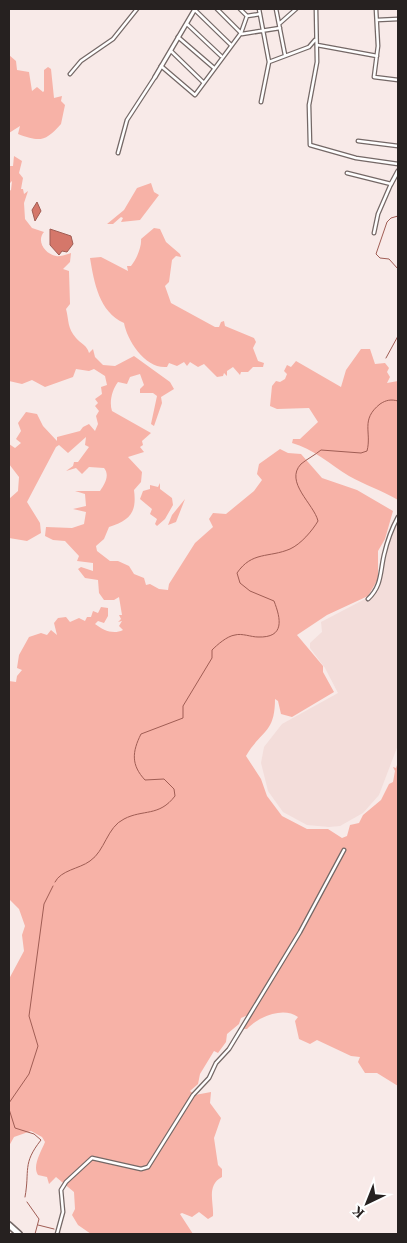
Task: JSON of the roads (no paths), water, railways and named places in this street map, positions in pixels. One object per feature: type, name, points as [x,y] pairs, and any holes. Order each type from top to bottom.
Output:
[{"type":"highway","points":[[9,1225],[19,1234]]},
{"type":"street","points":[[70,74],[81,61],[113,39],[137,9]]},
{"type":"street","points":[[118,153],[127,120],[195,9],[231,45]]},
{"type":"street","points":[[217,9],[241,33]]},
{"type":"street","points":[[240,9],[247,16]]},
{"type":"street","points":[[260,9],[269,62],[261,102]]},
{"type":"street","points":[[276,9],[285,55]]},
{"type":"street","points":[[241,33],[263,31],[280,26],[296,9]]},
{"type":"street","points":[[316,9],[315,40],[318,62],[309,105],[310,145],[356,158],[398,164]]},
{"type":"street","points":[[376,9],[377,56],[374,77],[398,80]]},
{"type":"street","points":[[247,16],[261,14]]},
{"type":"street","points":[[161,66],[195,95],[241,33],[247,16]]},
{"type":"street","points":[[377,20],[398,19]]},
{"type":"street","points":[[186,23],[222,57]]},
{"type":"street","points":[[178,37],[214,68]]},
{"type":"street","points":[[269,62],[309,47],[315,40]]},
{"type":"street","points":[[317,45],[377,56]]},
{"type":"street","points":[[170,51],[204,83]]},
{"type":"street","points":[[358,141],[398,146]]},
{"type":"street","points":[[374,233],[378,214],[398,171]]},
{"type":"street","points":[[347,173],[392,184]]},
{"type":"street","points":[[368,599],[376,590],[380,581],[384,555],[398,516]]},
{"type":"street","points":[[57,1234],[63,1212],[61,1190],[66,1182],[92,1158],[141,1169],[148,1167],[193,1095],[209,1078],[216,1063],[229,1049],[300,932],[344,850]]},
{"type":"waterway","points":[[398,216],[391,218],[387,222],[376,254],[380,258],[389,259],[398,269]]},
{"type":"waterway","points":[[386,358],[398,336]]},
{"type":"waterway","points":[[55,882],[61,875],[86,864],[95,857],[118,823],[131,816],[157,810],[169,803],[175,796],[174,789],[164,779],[145,780],[137,769],[134,758],[141,734],[183,718],[183,706],[212,658],[212,650],[222,641],[232,636],[267,636],[277,631],[279,621],[274,601],[250,591],[240,583],[237,573],[243,566],[255,558],[282,552],[294,547],[306,537],[318,521],[298,485],[296,478],[301,464],[321,450],[361,453],[367,451],[370,415],[380,404],[391,400],[398,401]]},
{"type":"waterway","points":[[9,1103],[29,1074],[38,1046],[29,1016],[44,904],[53,886]]},
{"type":"waterway","points":[[9,1109],[15,1128],[34,1134],[41,1140],[29,1161],[25,1197]]},
{"type":"waterway","points":[[27,1202],[39,1219],[35,1234]]},
{"type":"waterway","points":[[38,1225],[54,1229]]},
{"type":"waterway","points":[[59,1233],[63,1234]]}]
